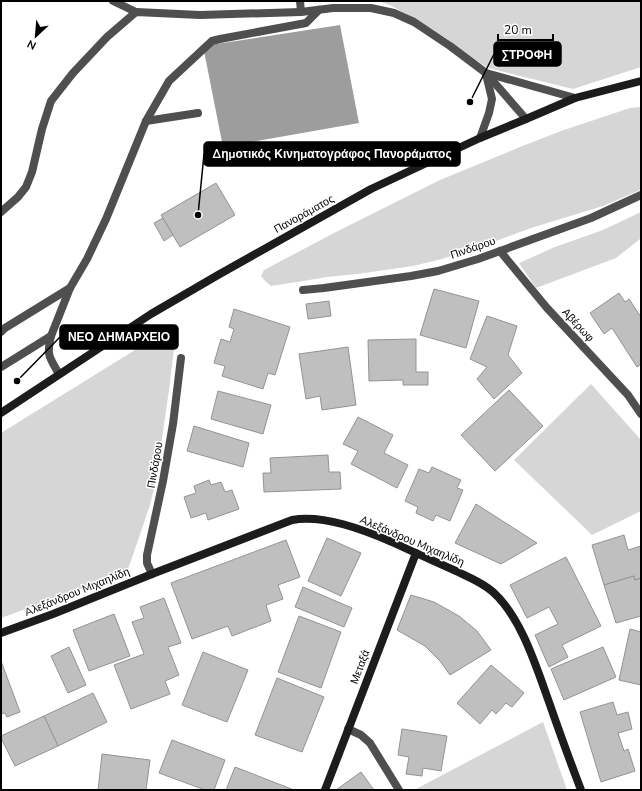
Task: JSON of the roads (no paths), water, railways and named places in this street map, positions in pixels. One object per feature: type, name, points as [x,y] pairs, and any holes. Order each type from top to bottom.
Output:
[{"type":"street","points":[[113,1],[136,12],[200,15],[301,12],[333,8],[371,8],[394,13],[414,22],[450,46],[486,73],[526,119]]},
{"type":"street","points":[[300,1],[301,12]]},
{"type":"street","points":[[59,374],[49,353],[51,336],[70,288],[87,259],[106,219],[146,120],[168,81],[212,41],[306,23],[319,10]]},
{"type":"street","points":[[1,212],[18,198],[26,187],[32,172],[42,128],[51,101],[73,73],[107,37],[136,12]]},
{"type":"street","points":[[486,73],[575,98]]},
{"type":"street","points":[[480,138],[490,113],[492,99],[486,73]]},
{"type":"street","name":"Πανοράματος","points":[[1,413],[151,314],[371,189],[480,138],[575,98],[641,81]]},
{"type":"street","points":[[146,120],[198,113]]},
{"type":"street","name":"Πινδάρου","points":[[302,290],[411,276],[438,271],[478,259],[591,218],[641,195]]},
{"type":"street","name":"Αβέρωφ","points":[[500,251],[547,308],[628,395],[641,414]]},
{"type":"street","points":[[1,332],[5,328],[70,288]]},
{"type":"street","points":[[1,367],[51,336]]},
{"type":"street","name":"Πινδάρου","points":[[152,574],[147,563],[147,555],[163,481],[173,424],[181,358]]},
{"type":"street","name":"Aλεξάνδρου Mιχαηλίδη","points":[[1,633],[284,523],[299,519],[315,519],[347,526],[372,534],[468,577],[492,591],[508,609],[518,626],[536,667],[581,790]]},
{"type":"street","name":"Μεταξά","points":[[324,790],[416,553]]},
{"type":"street","points":[[348,729],[362,735],[370,743],[399,790]]},
{"type":"place","name":"ΣΤΡΟΦΗ","points":[[470,102]]},
{"type":"place","name":"Δημοτικός Κινηματογράφος Πανοράματος","points":[[198,215]]},
{"type":"place","name":"ΝΕΟ ΔΗΜΑΡΧΕΙΟ","points":[[17,381]]}]
